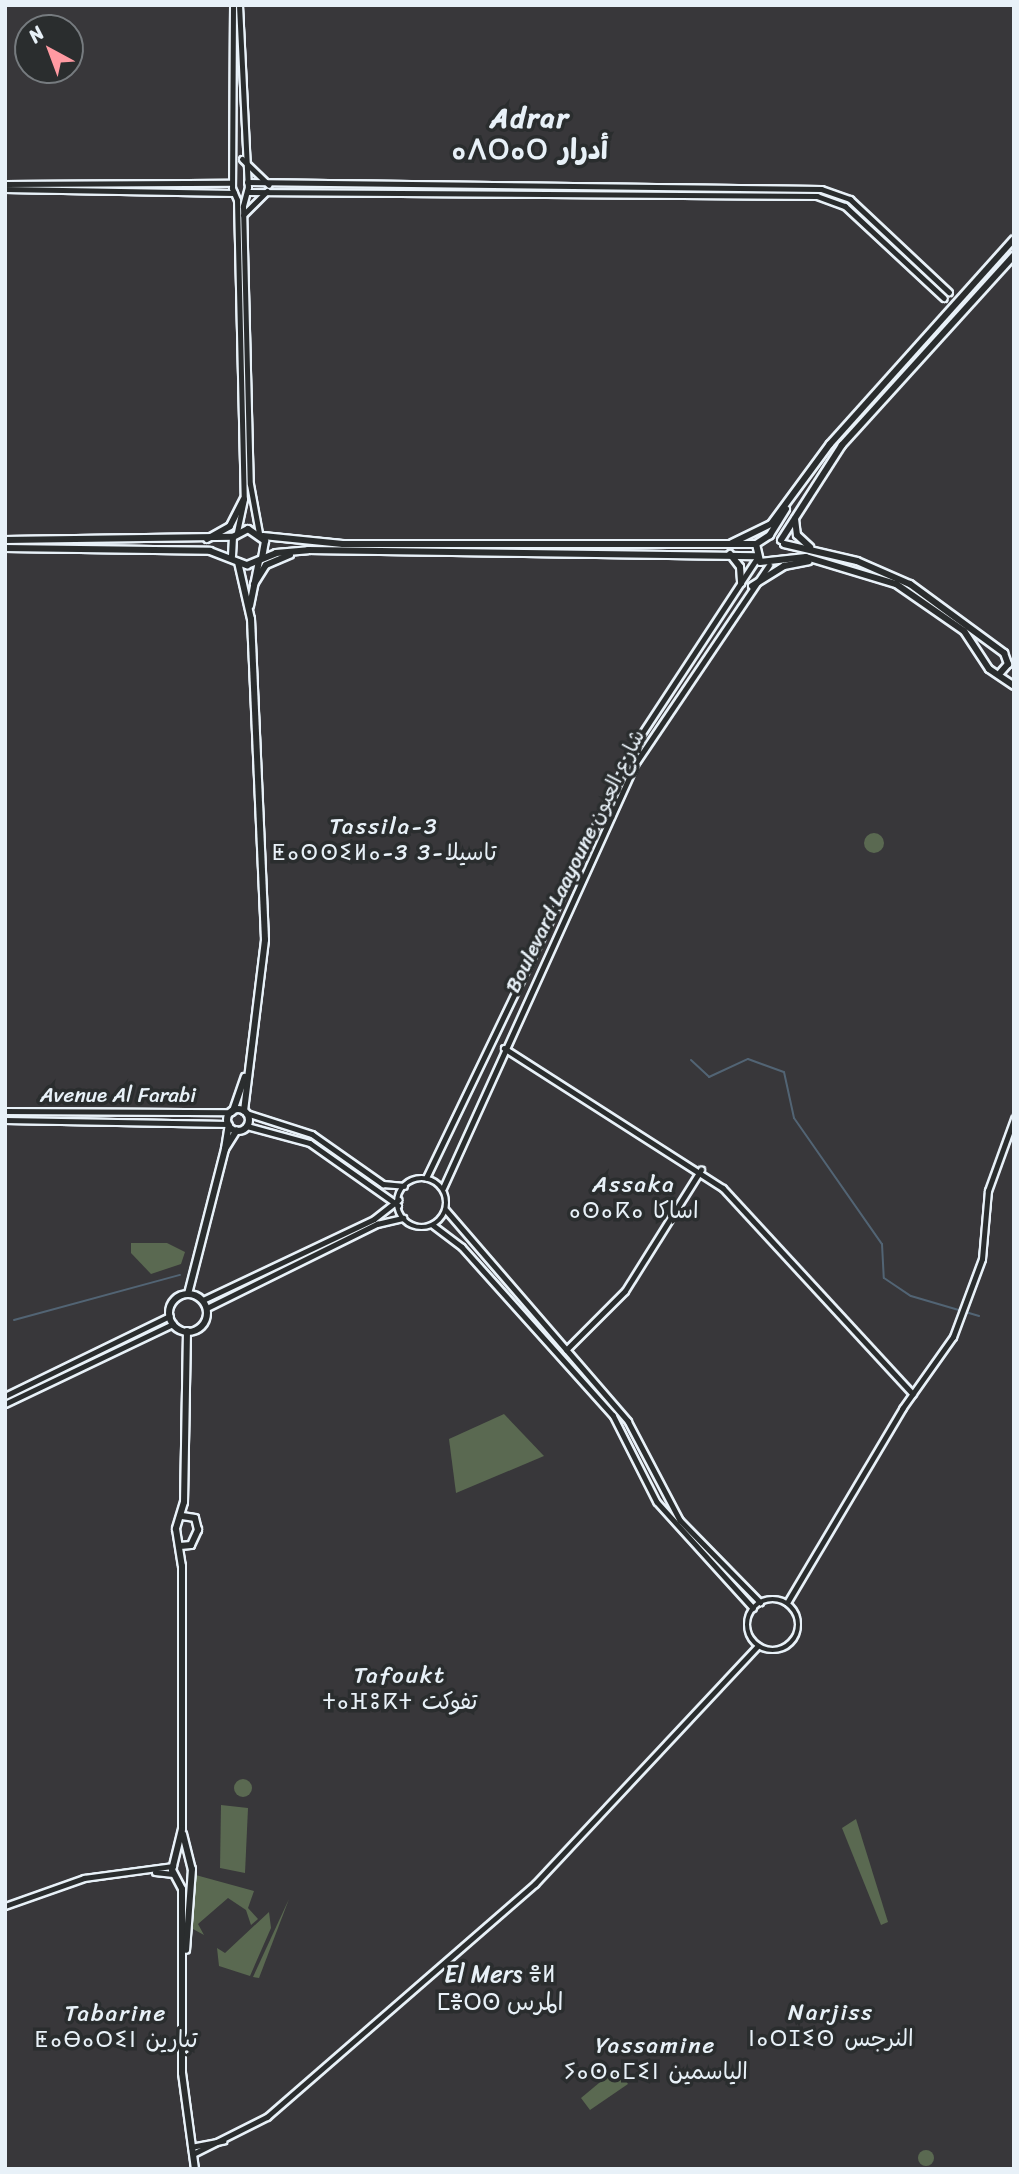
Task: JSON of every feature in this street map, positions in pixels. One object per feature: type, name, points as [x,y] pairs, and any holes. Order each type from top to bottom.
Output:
[{"type":"main road","points":[[233,5],[234,193],[244,499],[235,535],[236,560],[250,606]]},
{"type":"main road","points":[[225,1149],[237,1130],[247,1126],[245,1077],[265,940],[250,606],[261,560],[261,535],[250,491],[243,215],[246,193],[242,159],[239,5]]},
{"type":"main road","points":[[242,159],[268,188],[243,215]]},
{"type":"main road","points":[[234,182],[245,181]]},
{"type":"main road","points":[[234,193],[246,193]]},
{"type":"main road","points":[[720,545],[759,533],[791,498],[830,444],[1014,239]]},
{"type":"main road","points":[[783,559],[782,542],[796,513],[842,445],[1014,255]]},
{"type":"main road","points":[[5,540],[198,541],[235,535],[261,535],[343,544],[756,544],[771,535],[791,498]]},
{"type":"main road","points":[[198,541],[227,529],[244,499]]},
{"type":"main road","points":[[796,513],[798,537],[818,551]]},
{"type":"main road","points":[[771,535],[782,542],[818,551],[910,583],[995,651],[1007,655],[1007,667],[1014,674]]},
{"type":"main road","points":[[756,544],[757,557]]},
{"type":"main road","points":[[5,548],[210,551],[236,560],[261,560],[309,550],[730,554],[757,557],[769,565],[783,559],[818,559],[907,591],[964,631],[987,657],[989,669],[1001,672],[1014,686]]},
{"type":"main road","points":[[254,584],[269,563],[309,550]]},
{"type":"main road","points":[[730,554],[741,583]]},
{"type":"main road","points":[[752,586],[789,564],[818,559]]},
{"type":"main road","points":[[987,657],[995,651]]},
{"type":"main road","points":[[1001,672],[1007,667]]},
{"type":"main road","points":[[188,1294],[232,1111],[245,1077]]},
{"type":"main road","points":[[232,1111],[245,1112]]},
{"type":"main road","points":[[229,1125],[237,1130]]},
{"type":"main road","points":[[188,1294],[203,1300],[206,1308],[204,1323],[187,1331],[171,1320],[175,1299],[188,1294]]},
{"type":"main road","points":[[187,1331],[184,1496],[182,1516],[176,1529],[182,1566],[182,1829],[175,1870],[182,1889],[182,2085],[198,2169]]},
{"type":"main road","points":[[182,1566],[198,1525],[191,1516],[184,1496]]},
{"type":"main road","points":[[182,1516],[191,1516]]},
{"type":"main road","points":[[180,1546],[191,1545]]},
{"type":"main road","points":[[182,1829],[189,1876],[186,2072],[194,2151]]},
{"type":"main road","points":[[175,1870],[188,1861]]},
{"type":"main road","points":[[175,1870],[189,1876]]},
{"type":"street","points":[[245,181],[268,188],[817,196],[845,206],[944,298]]},
{"type":"street","points":[[5,184],[234,182]]},
{"type":"street","points":[[111,192],[112,184]]},
{"type":"street","points":[[122,184],[122,193]]},
{"type":"street","points":[[246,193],[268,188],[821,189],[850,199],[949,292]]},
{"type":"street","points":[[5,189],[234,193]]},
{"type":"street","name":"Boulevard Laayoune شارع العيون","points":[[426,1178],[633,747],[757,557]]},
{"type":"street","name":"Boulevard Laayoune شارع العيون","points":[[443,1188],[503,1048],[641,754],[752,586],[769,565]]},
{"type":"street","points":[[503,1048],[701,1170],[913,1394]]},
{"type":"street","name":"Avenue Al Farabi","points":[[5,1111],[232,1111]]},
{"type":"street","points":[[245,1112],[312,1134],[383,1184],[404,1186],[426,1178],[443,1188],[446,1210],[628,1421],[672,1510],[760,1602]]},
{"type":"street","points":[[787,1603],[913,1394],[953,1337],[962,1306],[982,1259],[988,1191],[1014,1119]]},
{"type":"street","name":"Avenue Al Farabi","points":[[5,1120],[229,1125]]},
{"type":"street","points":[[247,1126],[310,1143],[397,1203],[403,1218],[416,1227],[433,1225],[446,1210]]},
{"type":"street","points":[[560,1353],[568,1349],[625,1291],[701,1170]]},
{"type":"street","points":[[203,1300],[397,1203],[404,1186]]},
{"type":"street","points":[[206,1308],[377,1224],[403,1218]]},
{"type":"street","points":[[433,1225],[560,1353],[620,1424],[647,1486],[676,1527],[753,1608]]},
{"type":"street","points":[[5,1396],[171,1320]]},
{"type":"street","points":[[5,1404],[171,1320]]},
{"type":"street","points":[[760,1602],[787,1603],[798,1618],[794,1640],[776,1651],[758,1646],[747,1629],[753,1608],[760,1602]]},
{"type":"street","points":[[194,2151],[224,2141],[267,2118],[535,1884],[758,1646]]},
{"type":"street","points":[[5,1906],[84,1878],[175,1870]]},
{"type":"green space","points":[[874,833],[881,836],[884,843],[881,850],[874,853],[867,850],[864,843],[867,836]]},
{"type":"green space","points":[[131,1243],[167,1243],[185,1252],[181,1264],[151,1274],[131,1253]]},
{"type":"green space","points":[[504,1414],[544,1456],[456,1493],[449,1439]]},
{"type":"green space","points":[[243,1779],[249,1782],[252,1788],[249,1794],[243,1797],[237,1794],[234,1788],[237,1782]]},
{"type":"green space","points":[[221,1805],[248,1808],[245,1873],[220,1868]]},
{"type":"green space","points":[[856,1819],[888,1922],[881,1925],[842,1828]]},
{"type":"green space","points":[[192,1874],[254,1891],[248,1908],[258,1919],[251,1925],[246,1910],[228,1898],[198,1924],[204,1935],[193,1929]]},
{"type":"green space","points":[[289,1899],[259,1978],[253,1977]]},
{"type":"green space","points":[[269,1912],[271,1928],[250,1976],[219,1966],[217,1948],[225,1953]]},
{"type":"green space","points":[[617,2068],[628,2084],[590,2110],[581,2098]]},
{"type":"green space","points":[[923,2150],[929,2150],[934,2158],[932,2164],[923,2166],[918,2161],[918,2155]]},
{"type":"waterway","points":[[691,1060],[709,1077],[748,1059],[784,1072],[794,1118],[882,1244],[884,1278],[911,1296],[979,1316]]},
{"type":"waterway","points":[[14,1320],[180,1275]]},
{"type":"district","name":"Adrar ⴰⴷⵔⴰⵔ أدرار","points":[[530,134]]},
{"type":"district","name":"Tassila-3 ⵟⴰⵙⵙⵉⵍⴰ-3 3-تاسيلا","points":[[384,840]]},
{"type":"district","name":"Assaka ⴰⵙⴰⴽⴰ اساكا","points":[[634,1198]]},
{"type":"district","name":"Tafoukt ⵜⴰⴼⵓⴽⵜ تفوكت","points":[[400,1689]]},
{"type":"district","name":"El Mers ⴻⵍ ⵎⴻⵔⵙ المرس","points":[[500,1989]]},
{"type":"district","name":"Narjiss ⵏⴰⵔⵊⵉⵙ النرجس","points":[[831,2026]]},
{"type":"district","name":"Tabarine ⵟⴰⴱⴰⵔⵉⵏ تبارين","points":[[116,2027]]},
{"type":"district","name":"Yassamine ⵢⴰⵙⴰⵎⵉⵏ الياسمين","points":[[656,2059]]}]
